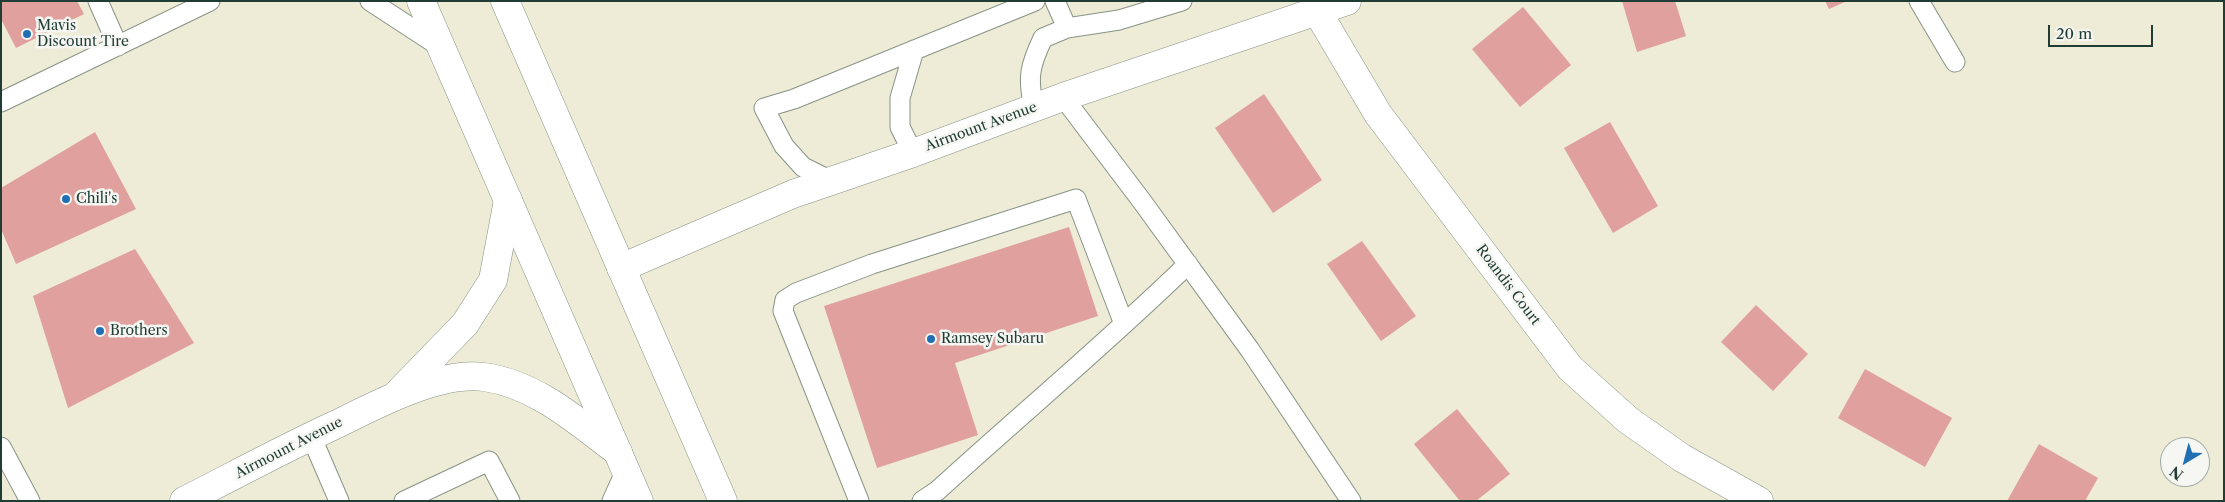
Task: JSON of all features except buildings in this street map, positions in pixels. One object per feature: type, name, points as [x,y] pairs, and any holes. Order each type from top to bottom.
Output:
[{"type":"main road","points":[[421,1],[639,501]]},
{"type":"main road","points":[[505,1],[723,501]]},
{"type":"main road","name":"Airmount Avenue","points":[[621,268],[793,194],[913,153],[1034,107],[1348,1]]},
{"type":"main road","name":"Roandis Court","points":[[1317,11],[1378,114],[1570,368],[1628,420],[1682,458],[1759,501]]},
{"type":"main road","name":"Airmount Avenue","points":[[395,396],[465,324],[493,280],[508,200]]},
{"type":"main road","name":"Airmount Avenue","points":[[184,501],[311,436],[395,396],[450,379],[482,377],[507,382],[552,402],[622,461]]},
{"type":"lane","points":[[98,1],[118,46]]},
{"type":"lane","points":[[1,102],[210,1]]},
{"type":"lane","points":[[370,1],[442,48]]},
{"type":"lane","points":[[831,181],[803,167],[784,146],[764,108],[794,99],[1035,1]]},
{"type":"lane","points":[[1055,1],[1068,28]]},
{"type":"lane","points":[[1034,107],[1029,86],[1032,61],[1043,38],[1068,28],[1119,20],[1182,1]]},
{"type":"lane","points":[[1919,1],[1955,62]]},
{"type":"lane","points":[[913,153],[900,127],[900,98],[914,50]]},
{"type":"lane","points":[[1063,97],[1250,350],[1351,501]]},
{"type":"lane","points":[[859,501],[783,312],[786,300],[796,293],[872,264],[1076,199],[1124,324]]},
{"type":"lane","points":[[922,501],[937,491],[1124,324],[1188,264]]},
{"type":"lane","points":[[311,436],[339,501]]},
{"type":"lane","points":[[1,446],[30,501]]},
{"type":"lane","points":[[404,501],[489,461],[510,501]]},
{"type":"lane","points":[[612,501],[622,461]]},
{"type":"place","name":"Mavis Discount Tire","points":[[27,34]]},
{"type":"place","name":"Chili's","points":[[66,199]]},
{"type":"place","name":"Brothers","points":[[100,331]]},
{"type":"place","name":"Ramsey Subaru","points":[[931,339]]}]
